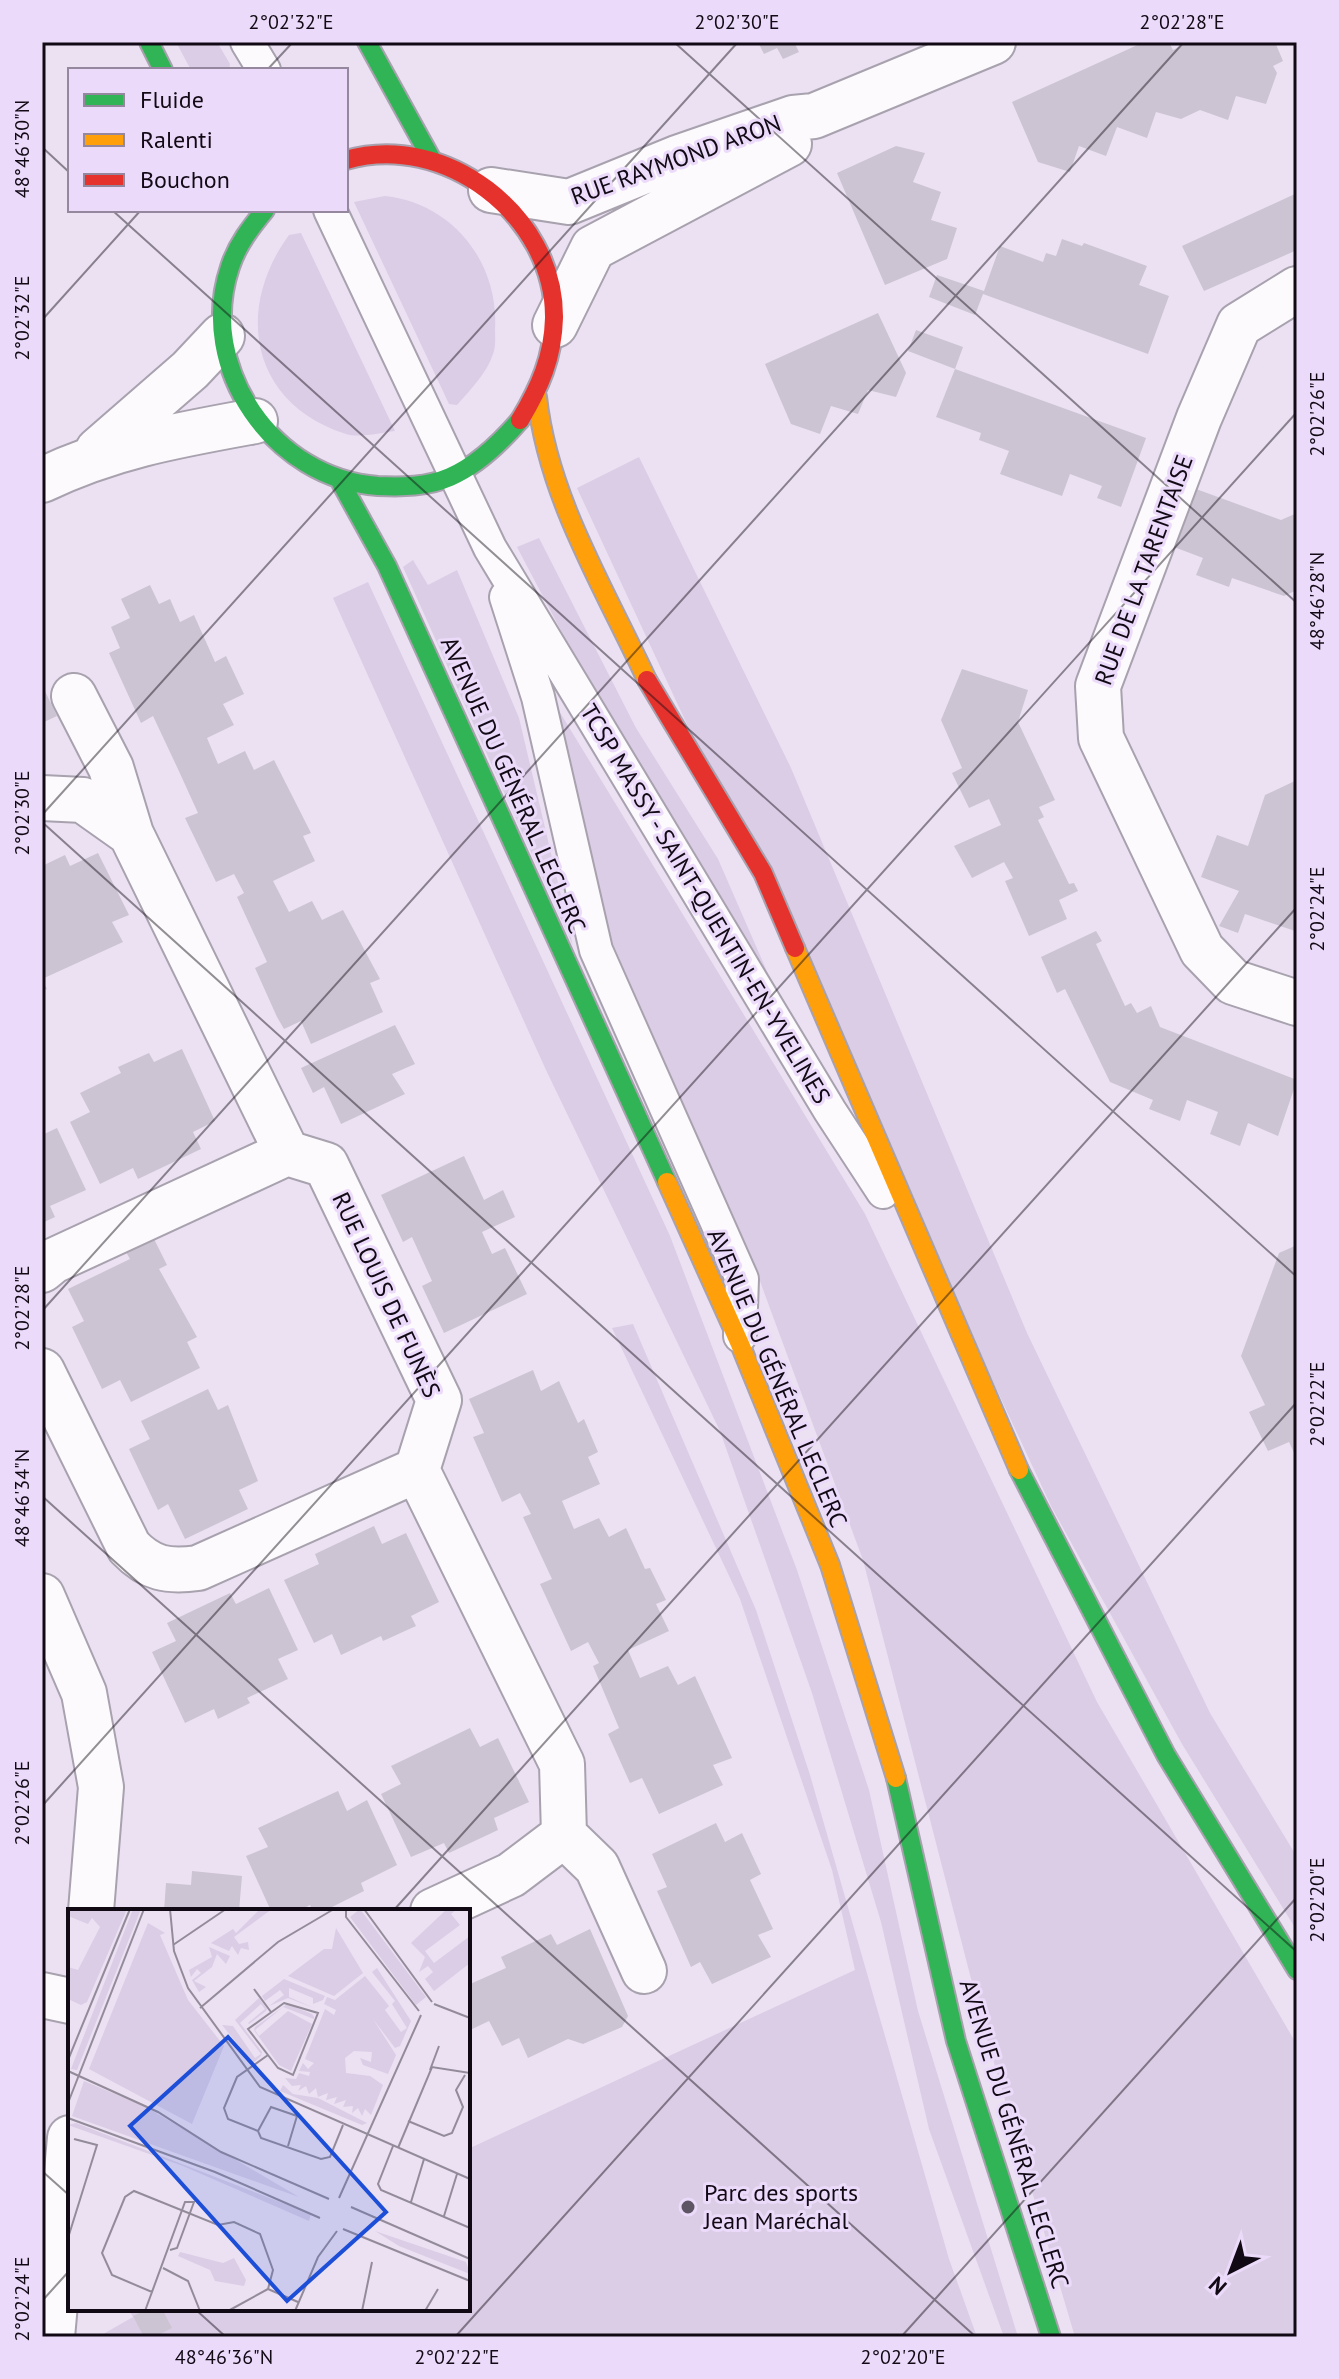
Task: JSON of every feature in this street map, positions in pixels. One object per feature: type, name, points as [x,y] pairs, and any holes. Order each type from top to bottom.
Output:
[{"type":"main road","points":[[149,42],[162,68]]},
{"type":"main road","points":[[367,42],[432,160]]},
{"type":"main road","points":[[229,230],[222,336],[232,381],[255,421],[292,458],[340,481],[378,488],[417,485],[454,475],[503,443],[537,397],[550,362],[555,325],[549,275],[527,228],[491,190],[463,172],[432,160],[391,154],[348,160]]},
{"type":"main road","points":[[227,275],[246,234],[263,212]]},
{"type":"main road","points":[[537,397],[542,442],[563,501],[653,692],[763,873],[1012,1455],[1166,1755],[1297,1970]]},
{"type":"main road","name":"AVENUE DU GÉNÉRAL LECLERC","points":[[340,481],[387,566],[740,1344],[835,1580],[898,1784],[956,2041],[1051,2337]]},
{"type":"street","name":"RUE RAYMOND ARON","points":[[491,190],[569,202],[691,153],[793,118],[814,116],[993,42]]},
{"type":"street","name":"RUE RAYMOND ARON","points":[[555,325],[593,248],[687,195],[801,137],[814,116]]},
{"type":"street","name":"RUE DE LA TARENTAISE","points":[[1297,289],[1239,325],[1199,418],[1098,686],[1101,738],[1202,950],[1233,982],[1297,1003]]},
{"type":"street","points":[[90,457],[190,370],[222,336]]},
{"type":"street","points":[[42,480],[90,457],[147,441],[255,421]]},
{"type":"street","points":[[42,1270],[53,1261],[287,1153],[131,834],[111,768],[74,696]]},
{"type":"street","points":[[42,798],[83,800],[131,834]]},
{"type":"street","name":"RUE LOUIS DE FUNÈS","points":[[287,1153],[326,1165],[439,1400],[417,1470]]},
{"type":"street","points":[[42,1371],[129,1547],[146,1565],[171,1571],[198,1568],[417,1470],[562,1764],[564,1835],[597,1867],[644,1971]]},
{"type":"street","points":[[42,1596],[84,1693],[101,1787],[91,1909]]},
{"type":"street","points":[[437,1909],[511,1875],[564,1835]]},
{"type":"street","points":[[42,1995],[68,2001]]},
{"type":"street","points":[[52,2337],[68,2160]]},
{"type":"lane","points":[[247,42],[263,68]]},
{"type":"lane","points":[[264,42],[271,68]]},
{"type":"lane","name":"TCSP MASSY - SAINT-QUENTIN-EN-YVELINES","points":[[331,212],[490,548],[830,1111],[925,1256]]},
{"type":"lane","name":"TCSP MASSY - SAINT-QUENTIN-EN-YVELINES","points":[[490,548],[538,697],[596,950],[742,1279],[740,1344]]},
{"type":"shaded area","points":[[176,42],[217,42],[230,64],[229,68],[190,68]]},
{"type":"shaded area","points":[[385,196],[431,210],[450,223],[480,259],[489,281],[494,304],[494,351],[482,375],[457,405],[449,404],[354,202]]},
{"type":"shaded area","points":[[301,233],[395,431],[346,434],[314,420],[289,401],[272,378],[261,351],[258,323],[261,294],[272,264],[289,235]]},
{"type":"shaded area","points":[[639,457],[791,768],[1027,1333],[1210,1713],[1297,1857],[1297,1931],[1182,1744],[1051,1506],[577,488]]},
{"type":"shaded area","points":[[539,538],[636,728],[718,859],[769,976],[762,977],[599,703],[517,547]]},
{"type":"shaded area","points":[[413,560],[428,585],[457,570],[519,718],[573,946],[403,567]]},
{"type":"shaded area","points":[[368,582],[670,1236],[797,1570],[869,1790],[918,2011],[1018,2337],[1004,2337],[929,2129],[881,1922],[812,1693],[720,1431],[546,1070],[333,598]]},
{"type":"shaded area","points":[[550,696],[865,1214],[1097,1702],[1297,2045],[1297,2337],[1075,2337],[984,2029],[863,1560],[754,1265],[610,937]]},
{"type":"shaded area","name":"Parc des sports Jean Maréchal","points":[[633,1324],[756,1610],[810,1775],[949,2259],[977,2337],[98,2337],[133,2317],[129,2311],[470,2311],[470,2148],[855,1970],[832,1870],[740,1599],[612,1328]]},
{"type":"building","points":[[758,42],[794,42],[799,52],[783,59],[777,48],[764,54]]},
{"type":"building","points":[[1144,42],[1169,42],[1173,50],[1189,42],[1275,42],[1283,61],[1273,66],[1277,73],[1266,104],[1236,96],[1228,120],[1200,110],[1181,119],[1156,112],[1147,138],[1117,127],[1106,156],[1079,146],[1070,172],[1038,162],[1012,102]]},
{"type":"building","points":[[896,146],[925,153],[913,182],[941,192],[931,220],[957,228],[947,259],[885,285],[837,173]]},
{"type":"building","points":[[1297,193],[1297,250],[1204,291],[1182,246]]},
{"type":"building","points":[[1062,239],[1082,246],[1084,243],[1147,266],[1139,285],[1169,296],[1148,354],[983,294],[975,315],[929,297],[937,275],[984,291],[1000,246],[1043,262],[1046,253],[1056,256]]},
{"type":"building","points":[[878,313],[906,373],[896,397],[868,390],[858,414],[831,406],[820,434],[791,424],[765,364]]},
{"type":"building","points":[[916,330],[963,347],[955,369],[908,351]]},
{"type":"building","points":[[955,369],[1146,438],[1121,507],[1097,498],[1102,486],[1070,474],[1062,496],[1000,474],[1009,451],[979,440],[981,433],[936,417]]},
{"type":"building","points":[[1196,489],[1281,520],[1297,513],[1297,590],[1284,596],[1232,578],[1229,587],[1196,575],[1203,558],[1174,547]]},
{"type":"building","points":[[150,585],[159,604],[170,599],[180,622],[194,615],[215,662],[226,656],[244,694],[223,704],[234,725],[207,738],[218,764],[245,751],[254,770],[274,760],[311,833],[303,836],[315,861],[273,881],[289,912],[312,901],[322,920],[343,910],[380,979],[370,983],[383,1012],[311,1044],[301,1021],[284,1029],[277,1017],[255,968],[267,962],[237,897],[244,893],[234,874],[216,882],[185,818],[198,813],[177,767],[153,716],[141,723],[109,653],[120,648],[111,627],[130,618],[121,599]]},
{"type":"building","points":[[962,669],[1028,690],[1018,722],[1055,800],[1039,807],[1044,817],[1038,820],[1069,884],[1074,883],[1078,891],[1059,900],[1067,919],[1029,936],[1005,881],[1013,878],[1004,862],[972,878],[954,846],[1001,825],[989,799],[969,808],[952,773],[962,768],[941,720]]},
{"type":"building","points":[[42,685],[57,716],[42,723]]},
{"type":"building","points":[[1297,780],[1295,931],[1245,914],[1238,933],[1219,926],[1239,891],[1201,877],[1217,835],[1248,846],[1265,795]]},
{"type":"building","points":[[98,853],[129,915],[112,922],[123,942],[42,979],[42,866],[65,855],[70,866]]},
{"type":"building","points":[[1096,931],[1102,941],[1096,944],[1125,1006],[1131,1003],[1137,1013],[1151,1006],[1160,1027],[1297,1080],[1278,1136],[1248,1123],[1240,1146],[1210,1134],[1218,1112],[1187,1100],[1180,1121],[1149,1109],[1153,1100],[1110,1082],[1065,989],[1057,993],[1041,957]]},
{"type":"building","points":[[395,1025],[415,1064],[392,1074],[405,1094],[341,1124],[324,1087],[313,1093],[301,1068]]},
{"type":"building","points":[[182,1049],[215,1121],[193,1132],[201,1149],[138,1179],[133,1168],[100,1184],[70,1122],[90,1112],[80,1093],[121,1073],[118,1067],[149,1053],[154,1062]]},
{"type":"building","points":[[57,1128],[86,1190],[50,1206],[55,1217],[42,1223],[42,1135]]},
{"type":"building","points":[[464,1156],[484,1200],[503,1190],[515,1217],[482,1232],[492,1254],[505,1248],[527,1294],[444,1333],[422,1286],[432,1281],[412,1237],[403,1242],[381,1195]]},
{"type":"building","points":[[154,1239],[167,1265],[159,1269],[197,1337],[187,1342],[200,1368],[131,1402],[120,1380],[102,1389],[72,1327],[84,1321],[68,1289],[130,1259],[126,1252]]},
{"type":"building","points":[[1297,1245],[1297,1459],[1289,1442],[1268,1451],[1249,1412],[1265,1405],[1241,1356],[1279,1253]]},
{"type":"building","points":[[533,1370],[541,1391],[559,1381],[578,1423],[584,1419],[598,1452],[588,1457],[600,1484],[562,1501],[574,1529],[599,1518],[609,1537],[626,1528],[645,1569],[650,1568],[666,1600],[656,1604],[669,1631],[628,1650],[640,1678],[668,1666],[678,1685],[695,1676],[732,1758],[713,1765],[723,1785],[659,1814],[642,1778],[630,1783],[608,1734],[619,1728],[593,1666],[599,1663],[588,1642],[571,1651],[540,1584],[552,1579],[523,1517],[531,1514],[520,1493],[502,1502],[473,1437],[484,1433],[469,1399]]},
{"type":"building","points":[[208,1389],[218,1410],[228,1405],[258,1481],[239,1490],[248,1509],[185,1539],[168,1504],[158,1510],[129,1449],[150,1439],[141,1421]]},
{"type":"building","points":[[374,1526],[382,1544],[406,1533],[439,1602],[411,1616],[416,1626],[383,1641],[381,1636],[341,1655],[332,1634],[314,1643],[284,1580],[319,1564],[315,1554]]},
{"type":"building","points":[[269,1588],[298,1650],[278,1659],[288,1679],[247,1698],[250,1703],[218,1719],[214,1709],[185,1723],[152,1652],[176,1641],[167,1623],[230,1593],[236,1604]]},
{"type":"building","points":[[470,1728],[480,1747],[498,1738],[529,1802],[494,1818],[498,1830],[449,1853],[444,1843],[411,1857],[381,1794],[401,1784],[391,1766]]},
{"type":"building","points":[[338,1791],[347,1811],[367,1800],[397,1865],[361,1883],[364,1891],[328,1909],[312,1909],[310,1905],[302,1909],[270,1909],[246,1856],[268,1847],[258,1828]]},
{"type":"building","points":[[716,1823],[725,1842],[742,1833],[761,1874],[750,1880],[773,1929],[758,1935],[771,1957],[712,1984],[700,1962],[691,1967],[657,1891],[667,1887],[652,1854]]},
{"type":"building","points":[[192,1871],[242,1876],[239,1909],[164,1909],[166,1883],[191,1885]]},
{"type":"building","points":[[590,1929],[628,2016],[622,2027],[583,2044],[568,2039],[528,2058],[519,2038],[502,2046],[489,2021],[470,2030],[470,1984],[506,1968],[501,1957],[551,1934],[557,1945]]},
{"type":"building","points":[[143,2311],[163,2311],[172,2328],[154,2337],[144,2337],[133,2316]]},
{"type":"traffic: fast","points":[[149,42],[162,68]]},
{"type":"traffic: fast","points":[[367,42],[432,160]]},
{"type":"traffic: fast","points":[[264,212],[240,244],[230,267],[222,305],[224,343],[234,379],[252,412],[277,440],[306,463],[340,479],[378,486],[414,486],[441,480],[470,466],[497,445],[520,420]]},
{"type":"traffic: fast","points":[[340,481],[387,566],[667,1182]]},
{"type":"traffic: fast","points":[[1019,1470],[1166,1755],[1297,1970]]},
{"type":"traffic: fast","points":[[896,1778],[956,2041],[1051,2337]]},
{"type":"traffic: slow","points":[[537,397],[543,434],[566,507],[647,680]]},
{"type":"traffic: slow","points":[[795,948],[1019,1470]]},
{"type":"traffic: slow","points":[[667,1182],[740,1344],[830,1565],[896,1778]]},
{"type":"traffic: jam","points":[[348,160],[383,154],[420,158],[455,170],[487,190],[514,215],[536,246],[549,280],[553,332],[544,371],[520,420]]},
{"type":"traffic: jam","points":[[647,680],[763,873],[795,948]]},
{"type":"place","name":"Parc des sports Jean Maréchal","points":[[688,2207]]}]
